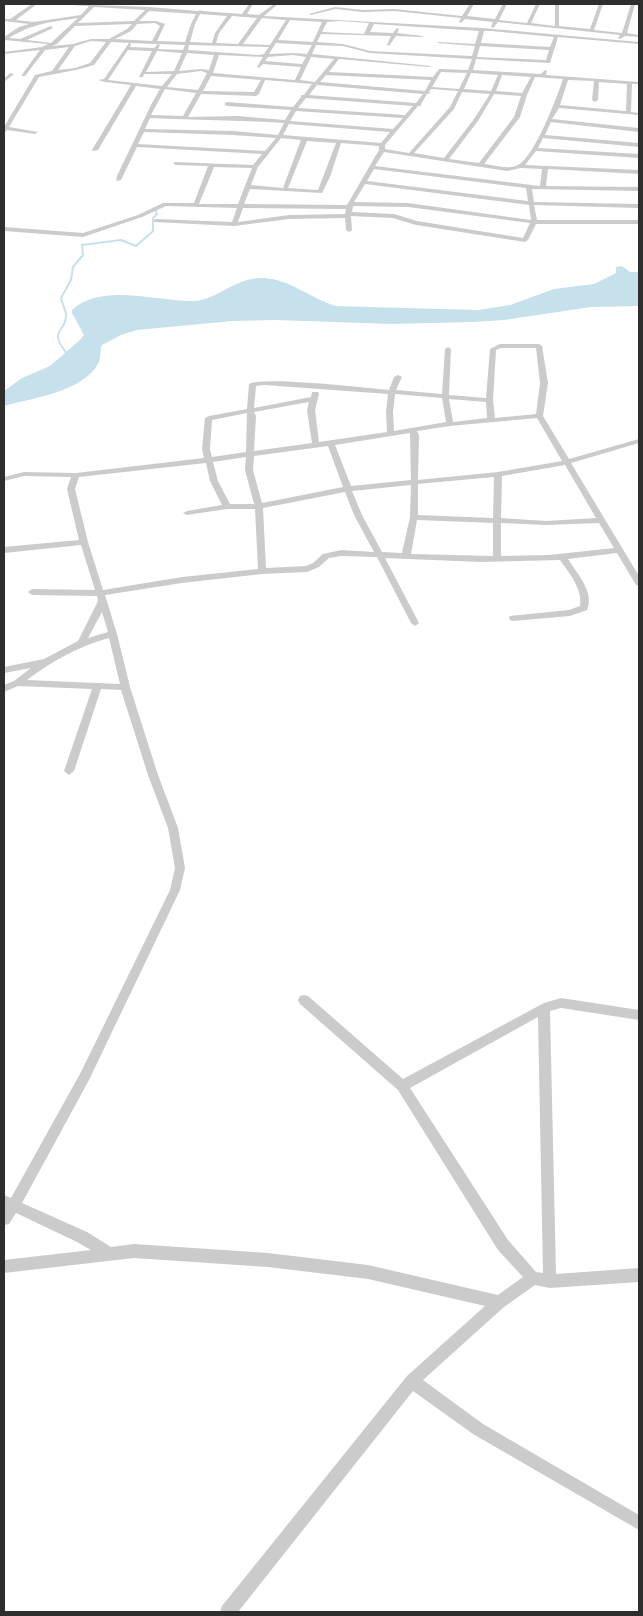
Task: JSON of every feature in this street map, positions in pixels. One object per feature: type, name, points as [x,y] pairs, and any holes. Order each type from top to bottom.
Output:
[{"type":"street","points":[[10,21],[36,4]]},
{"type":"street","points":[[72,4],[131,5],[157,9],[200,11],[215,10],[231,14],[482,29],[639,43]]},
{"type":"street","points":[[157,9],[162,4]]},
{"type":"street","points":[[185,10],[190,4]]},
{"type":"street","points":[[244,15],[251,4]]},
{"type":"street","points":[[240,44],[261,16],[276,4]]},
{"type":"street","points":[[384,23],[398,4]]},
{"type":"street","points":[[491,30],[505,4]]},
{"type":"street","points":[[528,25],[538,4]]},
{"type":"street","points":[[557,4],[557,27]]},
{"type":"street","points":[[592,30],[602,4]]},
{"type":"street","points":[[616,42],[624,34],[633,4]]},
{"type":"street","points":[[23,74],[44,48],[54,43],[93,5]]},
{"type":"street","points":[[458,28],[469,5]]},
{"type":"street","points":[[113,12],[118,6]]},
{"type":"street","points":[[35,132],[5,130],[39,76],[88,66],[95,61],[109,41],[129,30],[149,8]]},
{"type":"street","points":[[311,14],[335,8],[363,11],[394,10],[639,36]]},
{"type":"street","points":[[118,180],[164,87],[176,73],[187,52],[187,43],[194,20],[200,11]]},
{"type":"street","points":[[214,43],[218,33],[231,14]]},
{"type":"street","points":[[4,20],[43,23],[81,16]]},
{"type":"street","points":[[289,18],[260,65],[304,66]]},
{"type":"street","points":[[91,40],[108,19]]},
{"type":"street","points":[[297,81],[325,21]]},
{"type":"street","points":[[43,23],[50,27],[71,28],[136,22],[156,22],[163,25],[155,50],[144,72],[95,150]]},
{"type":"street","points":[[367,33],[372,22]]},
{"type":"street","points":[[4,39],[21,28],[34,23]]},
{"type":"street","points":[[389,45],[400,24]]},
{"type":"street","points":[[419,54],[421,36],[425,26]]},
{"type":"street","points":[[19,41],[50,27]]},
{"type":"street","points":[[410,155],[452,108],[469,73],[482,29]]},
{"type":"street","points":[[320,33],[421,36]]},
{"type":"street","points":[[543,76],[556,37]]},
{"type":"street","points":[[4,39],[54,43]]},
{"type":"street","points":[[4,53],[73,45],[91,40],[240,44],[314,43],[343,45],[359,50],[548,62]]},
{"type":"street","points":[[131,41],[102,80],[200,92],[256,94],[264,78]]},
{"type":"street","points":[[439,43],[552,49]]},
{"type":"street","points":[[54,72],[73,45]]},
{"type":"street","points":[[126,48],[264,56],[282,54],[309,55],[354,61],[429,66]]},
{"type":"street","points":[[354,61],[359,50]]},
{"type":"street","points":[[185,118],[210,73],[217,54]]},
{"type":"street","points":[[234,224],[255,167],[280,136],[294,109],[337,59]]},
{"type":"street","points":[[144,72],[176,73],[201,70],[210,73],[315,83],[524,95]]},
{"type":"street","points":[[349,230],[349,210],[371,167],[394,131],[430,90],[439,70],[639,83]]},
{"type":"street","points":[[324,72],[435,80]]},
{"type":"street","points":[[4,81],[12,74]]},
{"type":"street","points":[[445,160],[480,118],[494,92],[500,74]]},
{"type":"street","points":[[480,165],[517,117],[524,95],[533,77]]},
{"type":"street","points":[[521,166],[535,149],[542,136],[557,106],[566,78]]},
{"type":"street","points":[[595,100],[597,80]]},
{"type":"street","points":[[628,113],[630,83]]},
{"type":"street","points":[[304,96],[419,104]]},
{"type":"street","points":[[227,104],[408,117]]},
{"type":"street","points":[[557,106],[639,114]]},
{"type":"street","points":[[149,116],[237,118],[394,131]]},
{"type":"street","points":[[549,120],[639,130]]},
{"type":"street","points":[[142,130],[280,136],[340,141],[410,155],[507,169],[521,166],[639,172]]},
{"type":"street","points":[[542,136],[639,145]]},
{"type":"street","points":[[285,188],[304,138]]},
{"type":"street","points":[[249,187],[285,188],[320,192],[340,141]]},
{"type":"street","points":[[135,145],[266,153]]},
{"type":"street","points":[[535,149],[639,156]]},
{"type":"street","points":[[176,163],[255,167]]},
{"type":"street","points":[[196,206],[211,166]]},
{"type":"street","points":[[371,167],[528,187],[639,189]]},
{"type":"street","points":[[543,187],[545,167]]},
{"type":"street","points":[[365,182],[401,189],[531,204],[639,206]]},
{"type":"street","points":[[4,229],[76,236],[134,218],[165,204],[196,206],[241,205],[349,210],[394,216],[416,223],[525,240],[534,222],[528,187]]},
{"type":"street","points":[[448,194],[449,211]]},
{"type":"street","points":[[394,216],[399,198]]},
{"type":"street","points":[[156,221],[234,224],[408,205],[534,222],[639,222]]},
{"type":"street","points":[[491,419],[490,400],[494,348],[539,346],[544,383],[539,416],[639,583]]},
{"type":"street","points":[[448,349],[446,395],[450,424]]},
{"type":"street","points":[[391,433],[388,421],[392,391],[398,377]]},
{"type":"street","points":[[262,571],[259,506],[249,470],[252,416],[250,410],[252,389],[256,383],[392,391],[490,400]]},
{"type":"street","points":[[316,445],[312,410],[317,386]]},
{"type":"street","points":[[227,507],[214,480],[208,460],[206,449],[209,418],[313,399]]},
{"type":"street","points":[[4,479],[24,474],[76,475],[208,460],[450,424],[539,416]]},
{"type":"street","points":[[406,556],[414,517],[415,435],[413,431]]},
{"type":"street","points":[[187,513],[227,507],[259,506],[347,490],[554,466],[639,441]]},
{"type":"street","points":[[331,443],[347,490],[362,524],[408,605],[415,623]]},
{"type":"street","points":[[498,474],[498,558]]},
{"type":"street","points":[[4,1219],[8,1204],[85,1076],[175,890],[180,868],[173,828],[153,775],[125,686],[113,634],[84,542],[71,489],[76,475]]},
{"type":"street","points":[[414,517],[546,523],[601,520]]},
{"type":"street","points":[[4,550],[84,542]]},
{"type":"street","points":[[32,592],[102,597],[182,580],[262,571],[307,569],[332,554],[498,558],[563,557],[618,550]]},
{"type":"street","points":[[513,618],[570,613],[584,608],[586,602],[583,593],[563,557]]},
{"type":"street","points":[[81,643],[102,597]]},
{"type":"street","points":[[4,689],[46,662],[81,643],[113,634]]},
{"type":"street","points":[[4,670],[46,662]]},
{"type":"street","points":[[17,682],[125,686]]},
{"type":"street","points":[[69,771],[98,686]]},
{"type":"street","points":[[304,1000],[402,1086],[503,1246],[533,1278],[550,1281],[639,1275]]},
{"type":"street","points":[[402,1086],[544,1008],[561,1003],[639,1015]]},
{"type":"street","points":[[544,1008],[550,1281]]},
{"type":"street","points":[[8,1204],[82,1237],[110,1254]]},
{"type":"street","points":[[4,1267],[110,1254],[134,1252],[167,1253],[277,1261],[368,1272],[499,1302]]},
{"type":"street","points":[[228,1612],[412,1381],[499,1302],[533,1278]]},
{"type":"street","points":[[412,1381],[478,1428],[639,1523]]},
{"type":"water","points":[[622,266],[630,272],[639,272],[639,306],[591,307],[504,320],[475,322],[392,324],[275,320],[233,321],[137,330],[121,335],[102,345],[98,364],[91,374],[81,381],[42,397],[4,406],[4,391],[22,378],[50,366],[81,339],[84,335],[72,310],[84,302],[98,297],[131,295],[180,301],[203,300],[243,281],[262,278],[281,281],[336,306],[478,310],[510,305],[554,289],[594,284],[616,273],[616,267]]},
{"type":"waterway","points":[[68,355],[58,335],[64,325],[66,314],[61,298],[71,280],[73,267],[83,255],[82,245],[121,240],[136,246],[153,231],[153,218],[157,214],[156,211]]}]
